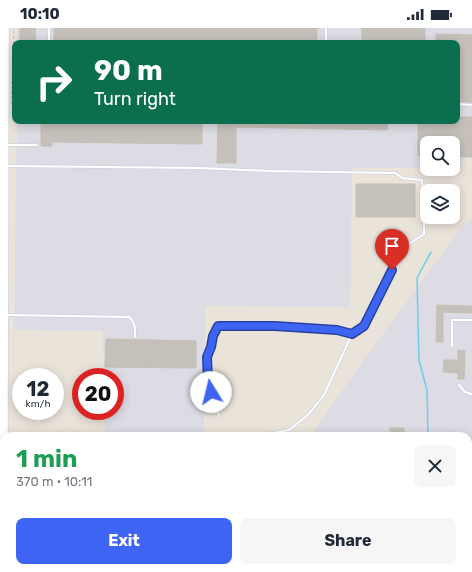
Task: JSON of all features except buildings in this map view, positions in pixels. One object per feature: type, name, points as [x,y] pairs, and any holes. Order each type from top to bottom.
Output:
[{"type":"main road","points":[[0,465],[0,132],[2,28]]},
{"type":"main road","points":[[5,432],[6,28]]},
{"type":"lane","points":[[49,28],[49,40]]},
{"type":"lane","points":[[326,28],[326,40]]},
{"type":"lane","points":[[460,104],[472,105]]},
{"type":"lane","points":[[6,145],[37,145]]},
{"type":"lane","points":[[6,166],[200,168],[270,171],[395,173],[402,178],[422,180],[424,234],[406,246],[392,270],[364,326],[352,334],[324,396],[308,415],[289,430],[279,432]]},
{"type":"lane","points":[[5,315],[129,317],[133,320],[135,325],[135,337]]},
{"type":"lane","points":[[452,346],[452,320],[472,320]]},
{"type":"lane","points":[[219,416],[208,381],[207,357],[213,336],[218,326],[275,326],[337,330],[352,334]]},
{"type":"lane","points":[[459,385],[466,392],[472,394]]},
{"type":"path","points":[[14,28],[14,40]]},
{"type":"shaded area","points":[[17,28],[472,28],[472,158],[463,158],[463,168],[460,168],[460,136],[420,136],[420,168],[352,168],[350,307],[205,306],[204,432],[105,432],[104,420],[124,420],[124,368],[104,368],[103,331],[14,330],[17,124],[460,124],[460,40],[17,40]]},
{"type":"shaded area","points":[[472,218],[472,432],[313,432],[374,346],[461,228]]},
{"type":"waterway","points":[[428,432],[427,390],[419,360],[417,278],[431,252]]},
{"type":"route","points":[[211,392],[208,381],[207,357],[213,336],[218,326],[275,326],[337,330],[352,334],[364,326],[392,270]]}]
